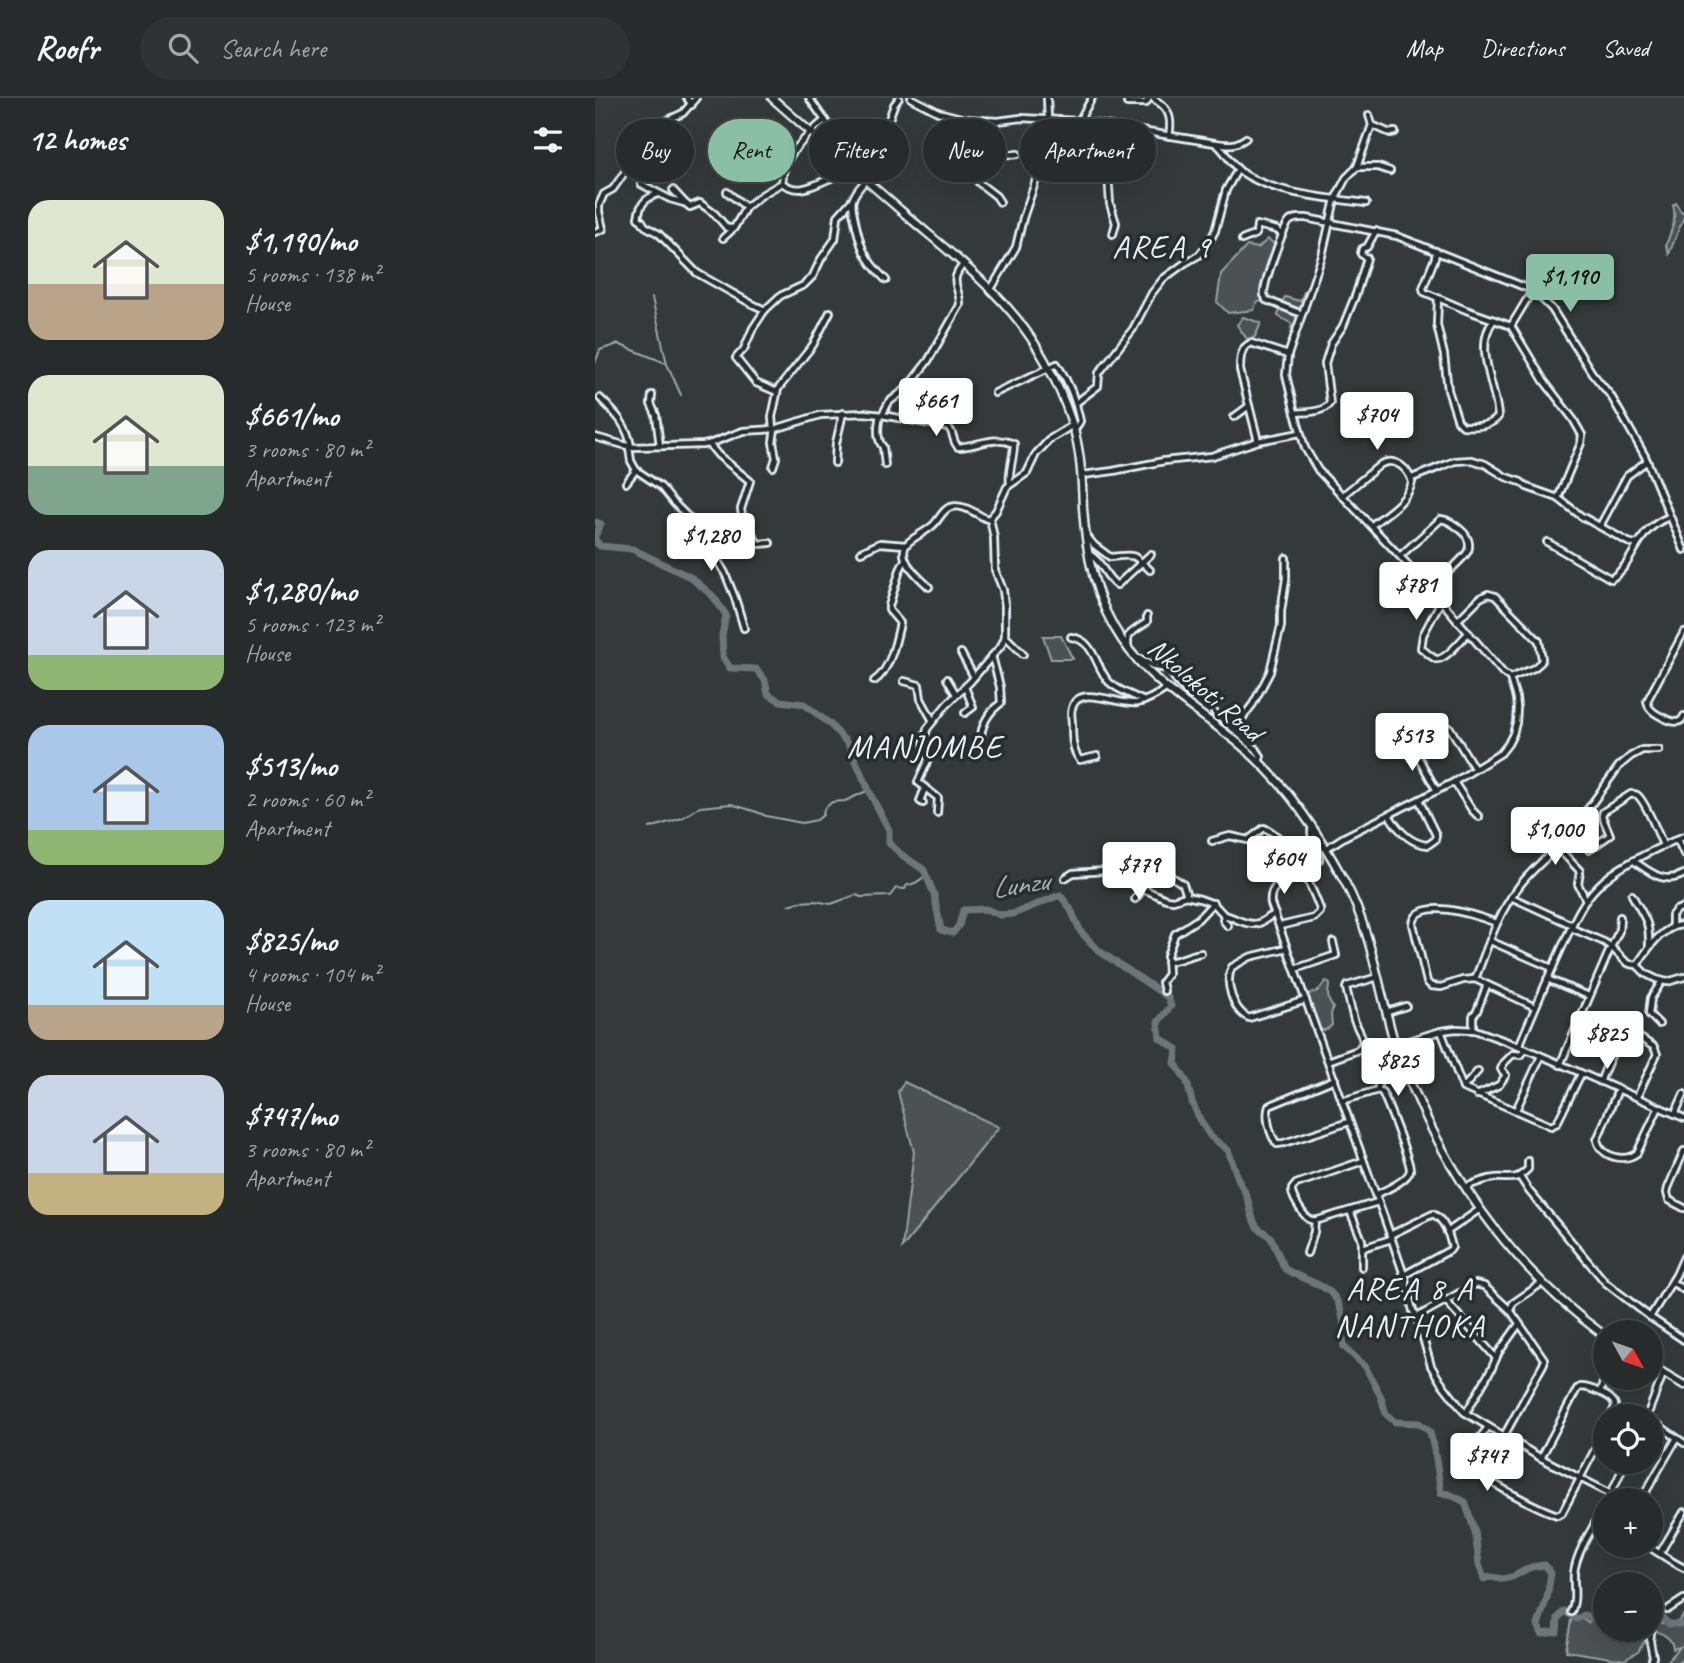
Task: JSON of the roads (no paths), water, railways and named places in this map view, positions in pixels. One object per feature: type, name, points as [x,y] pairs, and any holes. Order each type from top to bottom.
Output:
[{"type":"main road","name":"Nkolokoti Road","points":[[772,98],[809,131]]},
{"type":"main road","name":"Nkolokoti Road","points":[[868,182],[991,289],[1028,333],[1049,367],[1074,427],[1083,475],[1086,535],[1091,565],[1103,605],[1120,637],[1134,656],[1166,689],[1259,762],[1312,825],[1327,848],[1360,916],[1395,1045],[1434,1134],[1480,1209],[1520,1259],[1542,1283],[1593,1326]]},
{"type":"main road","points":[[1663,1374],[1684,1385]]},
{"type":"street","points":[[687,98],[692,104]]},
{"type":"street","points":[[595,232],[603,229],[599,205],[604,194],[613,189],[645,137],[668,120],[684,113],[696,98]]},
{"type":"street","points":[[809,98],[824,119]]},
{"type":"street","points":[[889,119],[899,98]]},
{"type":"street","points":[[911,98],[938,112],[962,119]]},
{"type":"street","points":[[1006,119],[1048,119],[1047,98]]},
{"type":"street","points":[[1080,119],[1092,98]]},
{"type":"street","points":[[1128,103],[1146,103],[1151,98],[1163,105],[1170,117],[1169,136]]},
{"type":"street","points":[[1327,848],[1454,782],[1501,753],[1513,734],[1517,708],[1510,678],[1372,525],[1318,470],[1300,433],[1295,413],[1286,375],[1287,355],[1322,256],[1335,200],[1346,178],[1357,167],[1372,125],[1370,115]]},
{"type":"street","points":[[1372,125],[1390,133],[1395,132]]},
{"type":"street","points":[[723,237],[734,228],[742,206],[782,183],[786,163],[809,133]]},
{"type":"street","points":[[1156,134],[1231,146],[1246,138]]},
{"type":"street","points":[[1215,143],[1238,169],[1265,186],[1335,200],[1366,203]]},
{"type":"street","points":[[1006,154],[1018,153]]},
{"type":"street","points":[[1357,167],[1378,167],[1390,171]]},
{"type":"street","points":[[1076,403],[1098,386],[1099,373],[1133,329],[1152,293],[1163,279],[1199,255],[1208,244],[1215,231],[1226,190],[1238,169]]},
{"type":"street","points":[[782,183],[799,190],[813,187],[820,182]]},
{"type":"street","points":[[777,392],[756,383],[736,359],[765,310],[780,296],[804,285],[813,276],[835,239],[838,216],[865,182]]},
{"type":"street","points":[[978,182],[1000,202]]},
{"type":"street","points":[[991,289],[1016,247],[1034,182]]},
{"type":"street","points":[[1108,182],[1111,210],[1116,223],[1114,234]]},
{"type":"street","points":[[641,184],[670,199],[685,203]]},
{"type":"street","points":[[673,190],[690,207],[700,203],[715,214],[727,228],[734,228]]},
{"type":"street","points":[[727,192],[742,206]]},
{"type":"street","points":[[659,194],[643,202],[638,218],[645,226],[659,234],[697,273],[765,310]]},
{"type":"street","points":[[853,199],[860,247],[886,280]]},
{"type":"street","points":[[1302,314],[1266,300],[1264,296],[1282,234],[1294,218],[1397,236],[1516,282],[1532,291],[1552,309],[1592,373],[1611,396],[1647,461],[1684,550]]},
{"type":"street","points":[[1242,240],[1255,234],[1257,225],[1282,234]]},
{"type":"street","points":[[1295,413],[1322,410],[1330,403],[1325,363],[1331,344],[1343,326],[1356,294],[1367,258],[1361,254],[1362,249],[1367,247],[1376,231]]},
{"type":"street","points":[[1436,251],[1423,288],[1427,294],[1511,326],[1544,381],[1582,435],[1582,441],[1557,498]]},
{"type":"street","points":[[885,465],[883,447],[878,436],[881,415],[889,402],[906,389],[928,361],[946,331],[960,305],[954,277],[963,265]]},
{"type":"street","points":[[1511,326],[1532,291]]},
{"type":"street","points":[[1438,298],[1437,326],[1448,390],[1458,421],[1463,426],[1482,426],[1498,418],[1484,349],[1488,330],[1494,320]]},
{"type":"street","points":[[773,467],[776,457],[772,417],[777,392],[813,345],[830,312]]},
{"type":"street","points":[[1258,441],[1240,370],[1240,358],[1247,344],[1251,343],[1287,355]]},
{"type":"street","points":[[937,813],[938,798],[918,782],[928,760],[924,742],[927,729],[1001,646],[1005,636],[1003,590],[995,570],[990,518],[1007,487],[1027,473],[1035,454],[1050,439],[1080,421],[1071,388],[1055,364],[995,393]]},
{"type":"street","points":[[652,395],[650,404],[656,415],[660,446]]},
{"type":"street","points":[[600,398],[621,420],[629,435],[632,463],[636,470],[661,487],[697,526],[722,566],[744,628]]},
{"type":"street","points":[[1234,417],[1249,406]]},
{"type":"street","points":[[835,463],[836,443],[843,413]]},
{"type":"street","points":[[595,436],[630,447],[709,444],[743,431],[774,429],[820,415],[881,415],[948,427],[958,447],[991,440],[1005,440],[1014,444],[1010,484]]},
{"type":"street","points":[[1083,475],[1212,456],[1258,441],[1300,433]]},
{"type":"street","points":[[709,444],[718,455],[750,481],[741,509],[742,516],[758,544],[770,543]]},
{"type":"street","points":[[1412,478],[1455,461],[1472,460],[1557,498],[1567,507],[1628,542],[1638,543]]},
{"type":"street","points":[[1342,496],[1386,461],[1397,463],[1406,470],[1412,478],[1412,485],[1406,496],[1372,525]]},
{"type":"street","points":[[1600,526],[1627,476],[1647,461]]},
{"type":"street","points":[[626,483],[636,470]]},
{"type":"street","points":[[929,587],[909,566],[904,551],[906,545],[933,526],[946,509],[953,506],[990,518]]},
{"type":"street","points":[[1547,542],[1611,579],[1626,564],[1651,527],[1669,517]]},
{"type":"street","points":[[1400,556],[1441,519],[1448,520],[1464,533],[1469,541],[1468,550],[1430,588]]},
{"type":"street","points":[[1086,535],[1094,545],[1111,557],[1125,554],[1135,557],[1150,570]]},
{"type":"street","points":[[861,552],[876,544],[906,545]]},
{"type":"street","points":[[1089,554],[1094,555],[1109,580],[1117,586],[1151,554]]},
{"type":"street","points":[[1234,729],[1253,705],[1270,672],[1281,626],[1286,558]]},
{"type":"street","points":[[874,681],[885,670],[897,636],[899,621],[889,610],[889,606],[900,570],[906,560]]},
{"type":"street","points":[[1457,621],[1480,598],[1492,594],[1532,632],[1539,641],[1541,662],[1534,668],[1510,678]]},
{"type":"street","points":[[1441,601],[1421,640],[1423,650],[1440,659],[1468,633]]},
{"type":"street","points":[[1128,649],[1128,636],[1147,622],[1147,616]]},
{"type":"street","points":[[1684,632],[1647,701],[1652,710],[1671,721],[1680,721],[1684,716]]},
{"type":"street","points":[[1005,636],[1023,654]]},
{"type":"street","points":[[1070,636],[1085,642],[1112,684],[1144,701]]},
{"type":"street","points":[[961,653],[974,677]]},
{"type":"street","points":[[981,735],[992,710],[1001,703],[992,656]]},
{"type":"street","points":[[1134,656],[1155,667],[1169,668],[1191,695]]},
{"type":"street","points":[[1161,667],[1172,657]]},
{"type":"street","points":[[947,679],[956,694]]},
{"type":"street","points":[[904,681],[919,685],[921,699],[933,720]]},
{"type":"street","points":[[965,687],[973,707],[965,713]]},
{"type":"street","points":[[1097,756],[1080,761],[1072,742],[1071,713],[1073,705],[1080,698],[1090,695],[1129,703],[1144,701],[1166,689]]},
{"type":"street","points":[[1214,712],[1261,756],[1259,762]]},
{"type":"street","points":[[1437,791],[1411,744],[1417,736],[1441,726],[1450,728],[1474,768]]},
{"type":"street","points":[[1475,979],[1497,923],[1511,898],[1542,860],[1557,849],[1573,821],[1588,809],[1619,766],[1642,751],[1659,750]]},
{"type":"street","points":[[1454,782],[1479,817]]},
{"type":"street","points":[[923,803],[920,801],[925,788]]},
{"type":"street","points":[[1589,850],[1610,835],[1602,816],[1603,812],[1631,794],[1641,798],[1663,845]]},
{"type":"street","points":[[1389,815],[1402,833],[1422,844],[1432,843],[1436,835],[1419,800]]},
{"type":"street","points":[[1312,825],[1310,837],[1319,860],[1281,881],[1272,890],[1270,899],[1404,1275],[1431,1366],[1466,1413],[1594,1488]]},
{"type":"street","points":[[1212,841],[1230,836],[1248,840],[1264,828],[1277,836],[1301,870],[1320,908],[1314,918],[1280,926]]},
{"type":"street","points":[[1519,1046],[1585,900],[1598,885],[1634,861],[1684,836]]},
{"type":"street","points":[[1677,839],[1684,854]]},
{"type":"street","points":[[1557,849],[1580,871],[1578,884],[1585,900]]},
{"type":"street","points":[[1107,872],[1116,853],[1172,877],[1183,884],[1187,897]]},
{"type":"street","points":[[1634,861],[1660,878],[1675,878],[1684,874]]},
{"type":"street","points":[[1065,878],[1073,873],[1102,870],[1170,900],[1187,897],[1213,903],[1224,915],[1247,923],[1256,923],[1275,914]]},
{"type":"street","points":[[1135,899],[1153,871]]},
{"type":"street","points":[[1632,895],[1647,919],[1650,930],[1649,947]]},
{"type":"street","points":[[1511,898],[1604,942],[1626,962],[1637,965],[1646,974],[1662,981],[1674,981],[1684,977]]},
{"type":"street","points":[[1164,991],[1162,982],[1168,974],[1167,956],[1175,934],[1198,919],[1213,903]]},
{"type":"street","points":[[1672,927],[1672,915],[1684,907]]},
{"type":"street","points":[[1497,923],[1462,912],[1437,908],[1417,914],[1413,920],[1429,984],[1441,987],[1475,979],[1535,1007]]},
{"type":"street","points":[[1224,915],[1223,920],[1228,926]]},
{"type":"street","points":[[1560,1065],[1619,931],[1620,917]]},
{"type":"street","points":[[1637,965],[1649,947],[1672,927],[1682,925]]},
{"type":"street","points":[[1490,940],[1552,968]]},
{"type":"street","points":[[1295,969],[1336,955],[1333,942]]},
{"type":"street","points":[[1287,948],[1250,957],[1232,967],[1229,979],[1232,994],[1243,1014],[1249,1018],[1306,1000]]},
{"type":"street","points":[[1167,962],[1201,953]]},
{"type":"street","points":[[1328,1061],[1358,1050],[1363,1043],[1351,1009],[1347,986],[1378,977]]},
{"type":"street","points":[[1547,979],[1589,996]]},
{"type":"street","points":[[1659,1024],[1649,1014],[1651,998],[1662,981]]},
{"type":"street","points":[[1473,1030],[1473,1016],[1487,984]]},
{"type":"street","points":[[1387,1012],[1406,1006]]},
{"type":"street","points":[[1395,1045],[1441,1031],[1473,1030],[1519,1046],[1684,1118]]},
{"type":"street","points":[[1441,1031],[1463,1087],[1551,1126],[1560,1118],[1581,1074]]},
{"type":"street","points":[[1600,1082],[1620,1040],[1631,1032],[1654,1047],[1657,1054],[1637,1097]]},
{"type":"street","points":[[1477,1095],[1499,1085],[1506,1075],[1501,1069],[1504,1063],[1513,1054],[1521,1055],[1526,1049]]},
{"type":"street","points":[[1516,1110],[1541,1056]]},
{"type":"street","points":[[1375,1195],[1403,1180],[1411,1169],[1384,1096],[1378,1090],[1378,1080],[1384,1068],[1401,1061]]},
{"type":"street","points":[[1463,1087],[1478,1071]]},
{"type":"street","points":[[1335,1079],[1269,1106],[1267,1111],[1272,1136],[1277,1144],[1285,1143],[1349,1122]]},
{"type":"street","points":[[1342,1101],[1378,1090]]},
{"type":"street","points":[[1618,1090],[1597,1140],[1599,1147],[1612,1156],[1626,1158],[1637,1153],[1659,1107]]},
{"type":"street","points":[[1675,1114],[1684,1094]]},
{"type":"street","points":[[1684,1151],[1667,1193],[1669,1200],[1684,1208]]},
{"type":"street","points":[[1363,1161],[1296,1184],[1292,1191],[1307,1218],[1315,1221],[1378,1202]]},
{"type":"street","points":[[1465,1187],[1493,1179],[1520,1177],[1528,1169],[1528,1161]]},
{"type":"street","points":[[1520,1177],[1607,1283],[1684,1340]]},
{"type":"street","points":[[1447,1232],[1480,1209]]},
{"type":"street","points":[[1350,1211],[1361,1235],[1362,1267]]},
{"type":"street","points":[[1363,1248],[1433,1214],[1439,1218],[1452,1246],[1450,1250],[1404,1275]]},
{"type":"street","points":[[1307,1254],[1315,1221]]},
{"type":"street","points":[[1650,1317],[1672,1282],[1684,1256]]},
{"type":"street","points":[[1672,1282],[1684,1290]]},
{"type":"street","points":[[1510,1310],[1513,1303],[1542,1283]]},
{"type":"street","points":[[1417,1317],[1475,1284],[1484,1286],[1510,1310],[1544,1361],[1504,1436]]},
{"type":"street","points":[[1446,1301],[1496,1358]]},
{"type":"street","points":[[1466,1413],[1496,1358],[1519,1324]]},
{"type":"street","points":[[1541,1458],[1577,1389],[1582,1386],[1600,1392],[1615,1404]]},
{"type":"street","points":[[1488,1427],[1473,1450],[1471,1464],[1479,1473],[1509,1493],[1555,1515],[1562,1513],[1593,1454]]},
{"type":"street","points":[[1663,1428],[1684,1444]]},
{"type":"street","points":[[1648,1488],[1677,1438]]},
{"type":"street","points":[[1663,1548],[1684,1513]]},
{"type":"street","points":[[1571,1612],[1575,1597],[1575,1569],[1593,1527]]},
{"type":"street","points":[[1663,1556],[1684,1568]]},
{"type":"street","points":[[1667,1610],[1684,1599]]},
{"type":"street","points":[[1650,1642],[1653,1657],[1651,1663]]},
{"type":"waterway","points":[[652,298],[667,364],[681,395]]},
{"type":"waterway","points":[[595,363],[600,350],[618,344],[666,363]]},
{"type":"waterway","name":"Lunzu","points":[[595,522],[601,524],[595,536]]},
{"type":"waterway","name":"Lunzu","points":[[595,539],[600,546],[632,549],[690,577],[713,596],[726,615],[722,635],[723,657],[730,668],[756,669],[765,680],[768,694],[780,701],[804,704],[830,724],[848,744],[889,830],[889,843],[924,870],[934,894],[941,930],[953,933],[959,925],[963,910],[986,909],[1000,915],[1013,914],[1060,895],[1070,908],[1081,932],[1099,951],[1168,997],[1171,1006],[1158,1022],[1160,1038],[1177,1049],[1175,1063],[1187,1082],[1201,1122],[1211,1137],[1228,1150],[1249,1203]]},
{"type":"waterway","name":"Lunzu","points":[[595,545],[600,546]]},
{"type":"waterway","points":[[650,828],[682,818],[700,807],[731,804],[766,816],[802,823],[817,820],[832,802],[845,801],[869,790]]},
{"type":"waterway","points":[[789,905],[815,901],[831,904],[856,895],[890,896],[896,888],[905,889],[907,885],[926,875]]},
{"type":"waterway","name":"Lunzu","points":[[1249,1204],[1255,1224],[1271,1238],[1285,1269],[1322,1286],[1335,1298],[1343,1320],[1344,1347],[1365,1366],[1381,1397],[1386,1414],[1395,1422],[1419,1423],[1430,1432],[1441,1493],[1465,1502],[1475,1532],[1484,1579],[1512,1577],[1531,1567],[1545,1565],[1551,1573],[1547,1598],[1538,1625],[1542,1634],[1557,1632],[1558,1618],[1564,1611],[1577,1619],[1584,1615],[1593,1616]]},
{"type":"waterway","name":"Lunzu","points":[[1663,1618],[1669,1624],[1684,1624]]},
{"type":"district","name":"AREA 9","points":[[1162,246]]},
{"type":"district","name":"MANJOMBE","points":[[925,746]]},
{"type":"district","name":"AREA 8 A NANTHOKA","points":[[1410,1306]]}]
